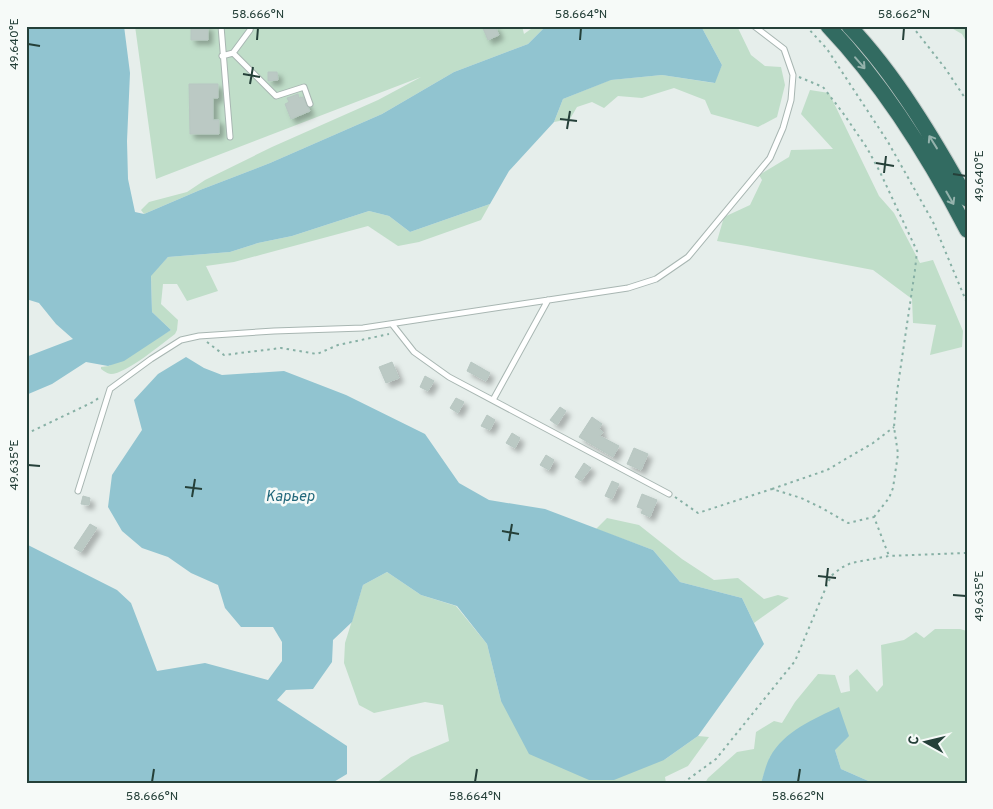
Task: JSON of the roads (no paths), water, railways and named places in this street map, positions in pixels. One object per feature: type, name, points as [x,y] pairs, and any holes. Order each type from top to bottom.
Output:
[{"type":"highway","points":[[828,26],[868,71],[900,115],[952,201],[967,230]]},
{"type":"highway","points":[[849,26],[879,62],[910,105],[967,199]]},
{"type":"lane","points":[[221,26],[230,137]]},
{"type":"lane","points":[[222,56],[234,53],[251,26]]},
{"type":"lane","points":[[78,491],[110,390],[151,359],[181,340],[200,336],[363,328],[628,288],[656,280],[688,258],[770,158],[783,128],[791,100],[793,75],[784,49],[754,26]]},
{"type":"lane","points":[[234,53],[276,96],[304,86],[310,104]]},
{"type":"lane","points":[[493,400],[548,300]]},
{"type":"lane","points":[[392,324],[414,352],[449,377],[669,494]]},
{"type":"water","points":[[26,26],[124,26],[130,73],[127,141],[128,179],[135,212],[144,214],[270,163],[382,114],[454,72],[528,44],[546,26],[701,26],[722,65],[715,83],[662,75],[611,80],[563,99],[554,122],[509,171],[490,204],[410,232],[389,216],[369,211],[292,236],[258,243],[230,252],[168,257],[151,276],[152,312],[171,330],[124,361],[108,366],[86,362],[52,384],[26,395],[26,357],[73,339],[56,324],[39,303],[26,299]]},
{"type":"water","name":"Карьер","points":[[186,357],[204,368],[222,375],[284,371],[346,395],[425,434],[459,483],[489,500],[545,509],[653,550],[680,582],[742,598],[764,644],[698,736],[664,760],[614,780],[589,780],[529,754],[501,701],[487,644],[457,606],[421,595],[387,572],[363,585],[352,622],[333,640],[332,662],[313,689],[286,690],[277,700],[347,746],[347,774],[332,783],[26,783],[26,544],[117,590],[131,603],[157,671],[205,663],[268,680],[282,661],[282,642],[273,627],[241,627],[225,608],[218,585],[191,573],[168,557],[142,548],[122,531],[108,507],[112,475],[142,430],[134,400],[158,374]]},
{"type":"water","points":[[839,707],[849,736],[835,750],[841,769],[873,783],[761,783],[770,757],[783,740],[800,727]]}]
